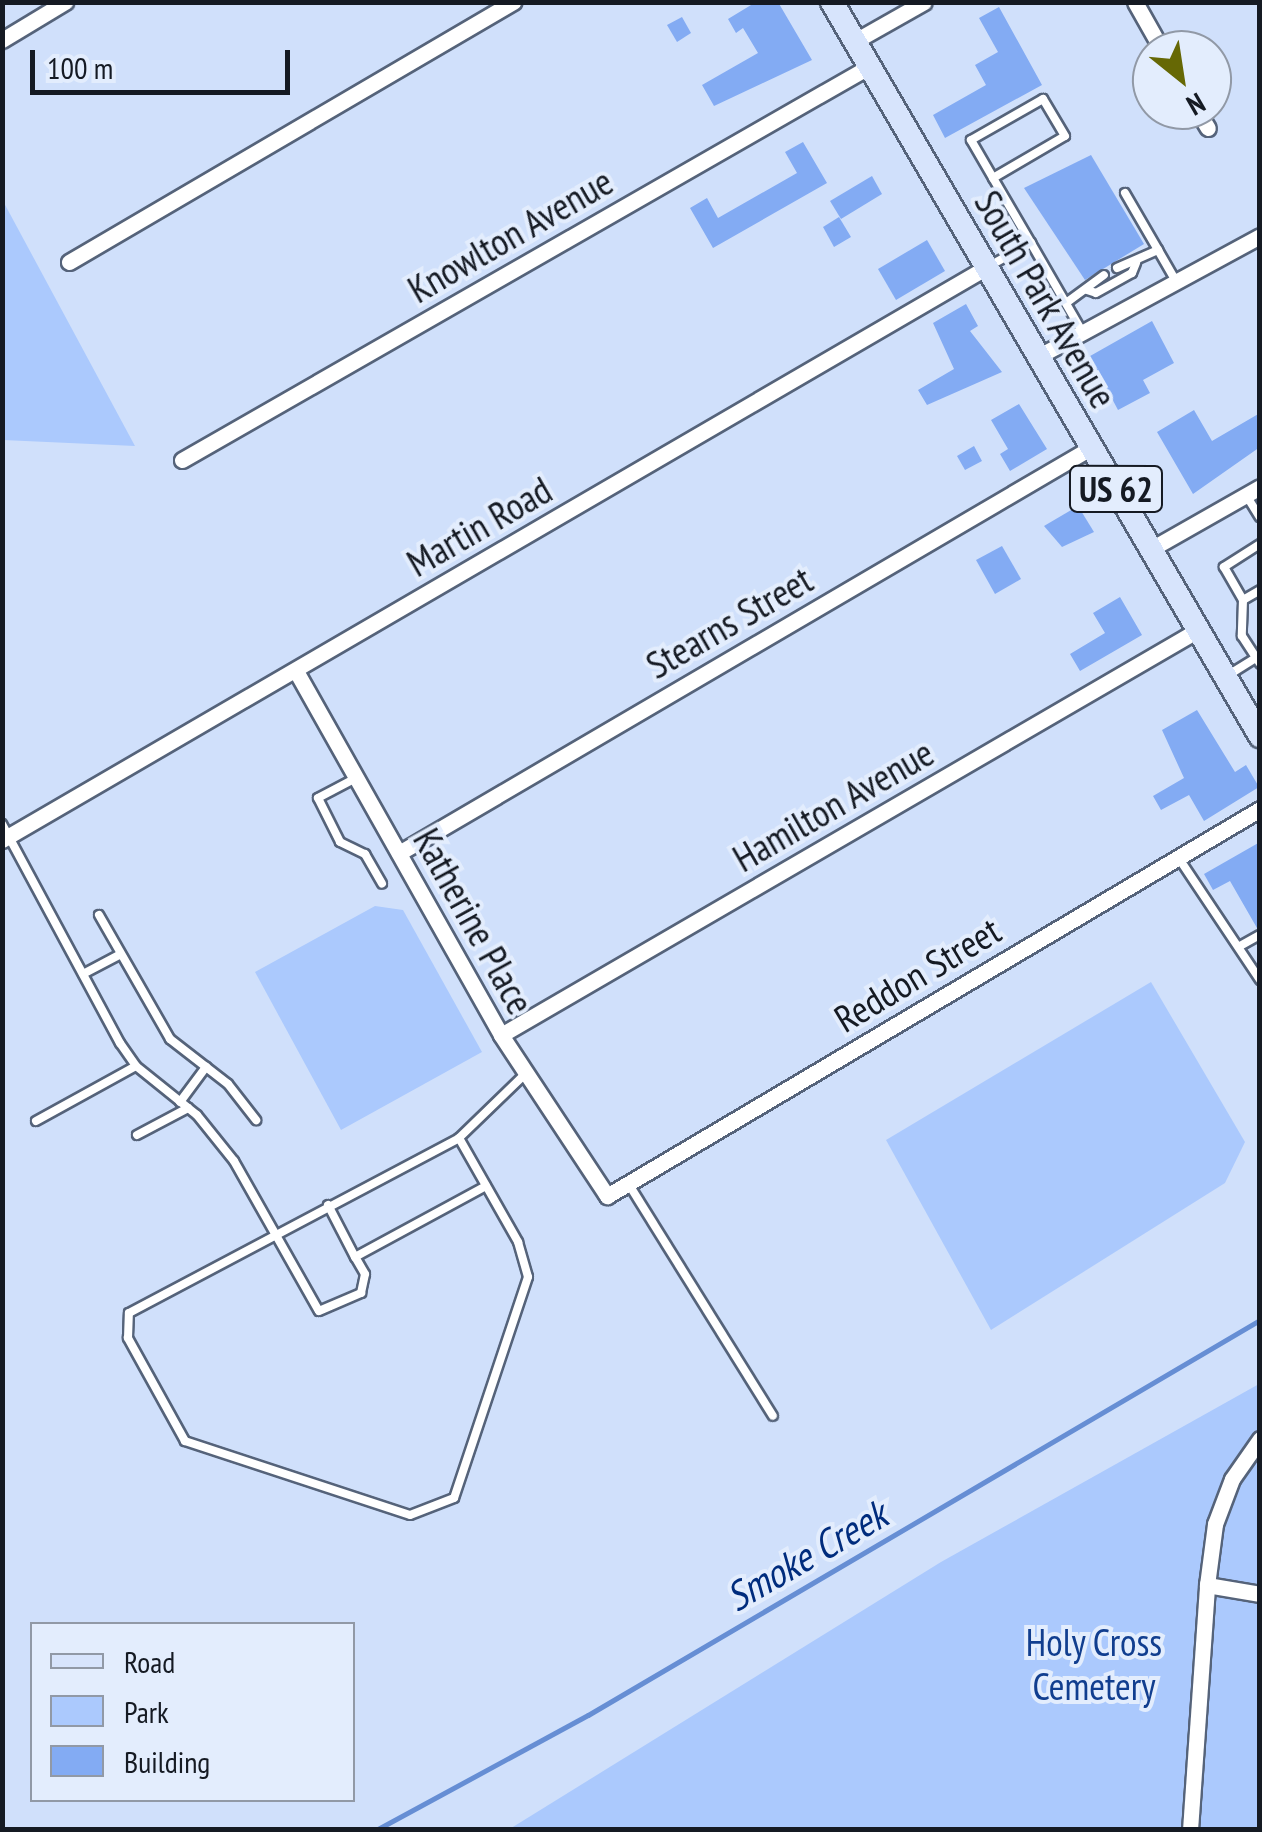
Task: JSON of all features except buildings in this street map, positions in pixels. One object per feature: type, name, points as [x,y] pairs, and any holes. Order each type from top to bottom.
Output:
[{"type":"main road","name":"South Park Avenue","points":[[832,2],[1260,736]]},
{"type":"street","points":[[2,40],[65,2]]},
{"type":"street","points":[[69,262],[513,2]]},
{"type":"street","points":[[855,41],[924,2]]},
{"type":"street","points":[[1134,2],[1150,30]]},
{"type":"street","name":"Knowlton Avenue","points":[[182,460],[870,66]]},
{"type":"street","points":[[1039,356],[1260,236]]},
{"type":"street","name":"Martin Road","points":[[4,834],[296,671],[987,268]]},
{"type":"street","name":"Stearns Street","points":[[399,854],[1092,448]]},
{"type":"street","points":[[1150,548],[1253,491]]},
{"type":"street","name":"Hamilton Avenue","points":[[501,1035],[1198,630]]},
{"type":"street","name":"Katherine Place","points":[[296,671],[501,1035],[607,1196]]},
{"type":"street","name":"Reddon Street","points":[[607,1196],[1260,809]]},
{"type":"street","points":[[1190,1830],[1215,1524],[1232,1479],[1260,1439]]},
{"type":"street","points":[[1207,1586],[1260,1594]]},
{"type":"lane","points":[[993,178],[1065,136],[1043,98],[972,140],[993,178],[1083,333]]},
{"type":"lane","points":[[1125,192],[1176,282]]},
{"type":"lane","points":[[987,268],[1031,243]]},
{"type":"lane","points":[[1117,268],[1136,263],[1158,250]]},
{"type":"lane","points":[[1086,290],[1108,286],[1132,272],[1136,263]]},
{"type":"lane","points":[[1066,303],[1104,275]]},
{"type":"lane","points":[[1253,491],[1260,517]]},
{"type":"lane","points":[[1225,677],[1258,661],[1242,636],[1243,600],[1224,567],[1260,544]]},
{"type":"lane","points":[[1243,600],[1260,590]]},
{"type":"lane","points":[[356,778],[318,798],[340,842],[366,854],[382,884]]},
{"type":"lane","points":[[4,834],[136,1066],[184,1105],[234,1162],[320,1312],[361,1293],[364,1274],[328,1205]]},
{"type":"lane","points":[[1178,858],[1260,980]]},
{"type":"lane","points":[[98,915],[170,1039],[206,1067],[256,1120]]},
{"type":"lane","points":[[1240,946],[1260,935]]},
{"type":"lane","points":[[83,974],[119,955]]},
{"type":"lane","points":[[36,1121],[136,1066]]},
{"type":"lane","points":[[136,1135],[184,1105],[206,1067]]},
{"type":"lane","points":[[459,1138],[518,1242],[528,1277],[454,1498],[426,1514],[410,1515],[216,1455],[177,1433],[128,1338],[129,1313],[459,1138],[526,1073]]},
{"type":"lane","points":[[628,1184],[773,1416]]},
{"type":"lane","points":[[356,1256],[486,1186]]},
{"type":"green space","points":[[3,201],[135,446],[3,440]]},
{"type":"green space","points":[[375,906],[403,910],[482,1052],[341,1130],[255,972]]},
{"type":"green space","points":[[1151,982],[1245,1142],[1225,1183],[991,1330],[886,1140]]},
{"type":"green space","name":"Holy Cross Cemetery","points":[[1259,1384],[1259,1829],[508,1830],[941,1562]]},
{"type":"waterway","name":"Smoke Creek","points":[[376,1830],[588,1715],[1260,1320]]}]
